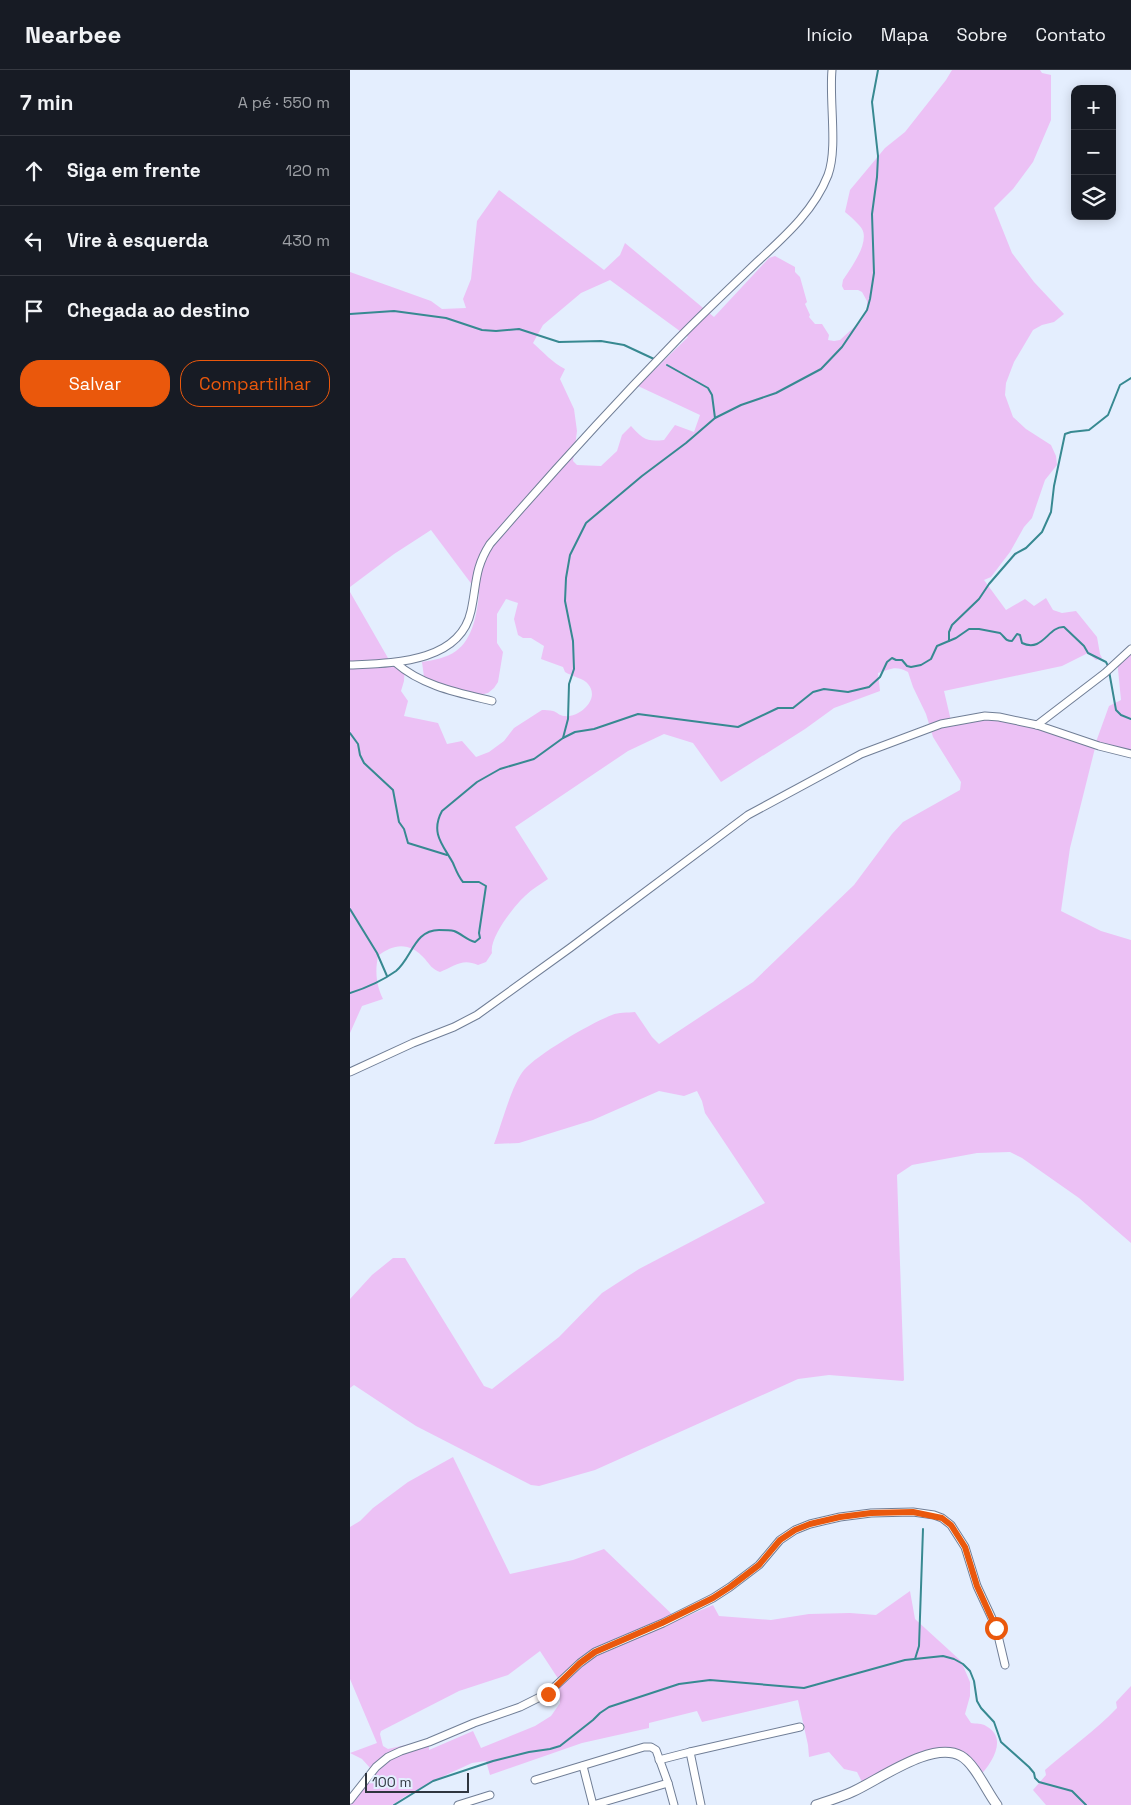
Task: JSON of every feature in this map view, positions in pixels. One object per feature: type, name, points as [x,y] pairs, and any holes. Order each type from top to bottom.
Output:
[{"type":"street","points":[[350,665],[396,663],[417,658],[446,647],[460,635],[471,612],[479,563],[490,544],[592,429],[674,343],[769,251],[809,208],[824,184],[831,162],[830,88],[832,70]]},
{"type":"street","points":[[1037,725],[1105,673],[1131,649]]},
{"type":"street","points":[[396,663],[408,673],[451,691],[492,700]]},
{"type":"street","points":[[350,1072],[404,1047],[454,1027],[477,1015],[748,815],[861,754],[940,724],[972,717],[999,717],[1037,725],[1099,746],[1131,754]]},
{"type":"street","points":[[350,1800],[376,1767],[388,1758],[401,1751],[430,1742],[548,1694],[580,1663],[595,1652],[662,1623],[713,1598],[730,1587],[759,1565],[780,1540],[795,1530],[810,1524],[840,1517],[871,1513],[913,1512],[942,1518],[951,1525],[965,1547],[977,1586],[996,1628],[1004,1665]]},
{"type":"street","points":[[659,1760],[800,1727]]},
{"type":"street","points":[[535,1780],[644,1747],[651,1747],[656,1750],[674,1805]]},
{"type":"street","points":[[690,1752],[701,1805]]},
{"type":"street","points":[[816,1805],[852,1792],[928,1754],[951,1752],[969,1762],[997,1805]]},
{"type":"street","points":[[583,1766],[593,1805],[668,1783]]},
{"type":"street","points":[[458,1805],[490,1795]]},
{"type":"shaded area","points":[[952,70],[1040,70],[1042,73],[1051,75],[1051,120],[1033,162],[1013,189],[994,208],[1012,253],[1034,282],[1064,314],[1054,322],[1033,330],[1014,362],[1006,383],[1005,395],[1013,417],[1026,429],[1051,445],[1056,456],[1057,465],[1045,480],[1032,518],[991,577],[984,580],[1006,610],[1025,599],[1034,606],[1046,598],[1053,610],[1062,613],[1076,611],[1097,637],[1102,658],[1096,660],[1088,653],[1062,666],[944,691],[952,725],[983,720],[1014,723],[1095,748],[1070,848],[1061,911],[1101,931],[1131,940],[1131,1243],[1079,1198],[1022,1158],[1010,1152],[977,1153],[912,1165],[897,1175],[903,1381],[829,1375],[798,1379],[595,1470],[539,1486],[531,1485],[416,1426],[354,1385],[350,1388],[350,1299],[372,1275],[393,1258],[405,1258],[484,1386],[492,1389],[559,1337],[602,1293],[639,1269],[765,1203],[705,1113],[697,1091],[684,1096],[659,1091],[593,1120],[519,1143],[494,1144],[519,1077],[531,1063],[591,1025],[620,1013],[635,1012],[659,1044],[753,982],[854,885],[903,822],[960,790],[961,782],[933,737],[926,714],[908,672],[900,669],[893,668],[878,673],[880,691],[834,708],[805,729],[721,782],[693,743],[664,734],[628,751],[515,827],[548,879],[528,893],[509,914],[494,939],[492,953],[486,962],[478,965],[467,962],[454,965],[440,972],[433,968],[419,953],[408,947],[396,947],[384,952],[378,956],[376,973],[383,999],[362,1006],[350,1033],[350,592],[392,665],[405,664],[404,681],[401,691],[408,701],[404,716],[438,723],[447,744],[462,741],[476,757],[489,752],[504,741],[514,728],[542,710],[570,716],[582,711],[592,696],[586,682],[565,672],[563,667],[541,659],[544,646],[531,638],[523,638],[518,635],[514,619],[518,603],[506,599],[497,614],[497,643],[503,652],[498,682],[494,688],[488,693],[476,696],[424,677],[422,662],[440,658],[456,651],[466,640],[473,625],[479,594],[431,530],[394,554],[350,587],[350,272],[431,301],[442,309],[466,308],[463,299],[471,279],[477,221],[499,190],[604,270],[620,255],[625,243],[714,317],[769,258],[775,256],[795,267],[795,272],[800,277],[807,302],[805,304],[810,315],[809,317],[815,324],[822,324],[829,335],[828,340],[840,340],[862,320],[867,308],[867,301],[862,292],[858,290],[844,290],[842,286],[843,280],[858,256],[864,235],[862,229],[845,212],[850,190],[885,148],[905,132]],"holes":[[[610,280],[688,337],[638,386],[700,415],[694,432],[675,425],[664,440],[649,440],[642,437],[631,426],[622,435],[617,451],[601,466],[577,465],[573,461],[577,431],[574,409],[560,379],[565,369],[552,361],[533,343],[543,325],[581,293]]]},
{"type":"shaded area","points":[[1131,651],[1131,752],[1096,742],[1109,706],[1121,700],[1117,659]]},
{"type":"shaded area","points":[[453,1457],[510,1574],[573,1560],[604,1549],[678,1620],[713,1605],[719,1616],[771,1620],[809,1614],[850,1613],[876,1615],[910,1591],[915,1619],[961,1661],[970,1682],[970,1696],[965,1714],[971,1723],[984,1725],[993,1731],[997,1744],[993,1758],[979,1777],[959,1756],[923,1758],[866,1790],[857,1772],[844,1769],[829,1752],[809,1757],[798,1700],[702,1722],[697,1711],[649,1723],[649,1728],[582,1743],[490,1775],[486,1761],[472,1763],[404,1797],[393,1805],[350,1805],[368,1781],[371,1769],[362,1759],[350,1753],[377,1743],[350,1679],[350,1527],[408,1482]],"holes":[[[540,1651],[559,1680],[560,1703],[551,1716],[535,1726],[481,1748],[473,1731],[429,1750],[429,1745],[419,1742],[388,1749],[383,1746],[381,1731],[459,1691],[508,1675]]]},
{"type":"shaded area","points":[[1131,1686],[1131,1805],[1046,1805],[1033,1790],[1046,1775],[1045,1770],[1109,1716],[1117,1708],[1116,1702]]},
{"type":"waterway","points":[[563,738],[568,719],[569,684],[574,669],[573,641],[565,601],[566,578],[570,555],[586,523],[715,418],[741,405],[776,393],[821,369],[842,347],[867,310],[874,273],[872,214],[878,156],[872,102],[878,70]]},
{"type":"waterway","points":[[350,314],[394,311],[446,318],[482,330],[519,329],[559,342],[601,341],[624,345],[654,359]]},
{"type":"waterway","points":[[667,365],[708,388],[712,395],[715,418]]},
{"type":"waterway","points":[[949,641],[949,632],[952,625],[979,599],[989,584],[1015,554],[1026,548],[1042,532],[1051,512],[1054,486],[1065,434],[1089,430],[1108,415],[1120,385],[1131,378]]},
{"type":"waterway","points":[[350,993],[374,984],[396,971],[419,940],[431,931],[454,931],[475,942],[480,938],[479,933],[486,886],[479,882],[463,882],[460,877],[439,839],[437,826],[442,811],[477,782],[500,769],[534,759],[563,738],[575,732],[594,729],[638,714],[738,727],[778,708],[793,708],[813,692],[824,689],[848,692],[869,687],[880,677],[887,662],[892,658],[902,660],[907,666],[911,667],[921,665],[931,659],[937,646],[956,638],[969,629],[1000,633],[1006,640],[1010,641],[1017,634],[1020,635],[1022,643],[1035,645],[1054,630],[1064,627],[1084,646],[1088,653],[1106,662],[1108,666]]},
{"type":"waterway","points":[[1109,671],[1116,710],[1121,715],[1131,719]]},
{"type":"waterway","points":[[350,733],[358,744],[364,763],[393,790],[399,822],[404,829],[408,843],[447,855]]},
{"type":"waterway","points":[[350,909],[377,953],[387,976]]},
{"type":"waterway","points":[[915,1659],[919,1646],[923,1529]]},
{"type":"waterway","points":[[394,1805],[433,1781],[493,1761],[560,1746],[609,1707],[679,1684],[710,1680],[804,1688],[905,1660],[943,1656],[954,1659],[970,1671],[974,1681],[977,1701],[994,1722],[1001,1742],[1029,1767],[1034,1773],[1035,1778],[1039,1782],[1072,1791],[1086,1805]]},
{"type":"route","points":[[548,1694],[580,1663],[595,1652],[662,1623],[713,1598],[730,1587],[759,1565],[780,1540],[795,1530],[810,1524],[840,1517],[871,1513],[913,1512],[942,1518],[951,1525],[965,1547],[977,1586],[996,1628]]}]
